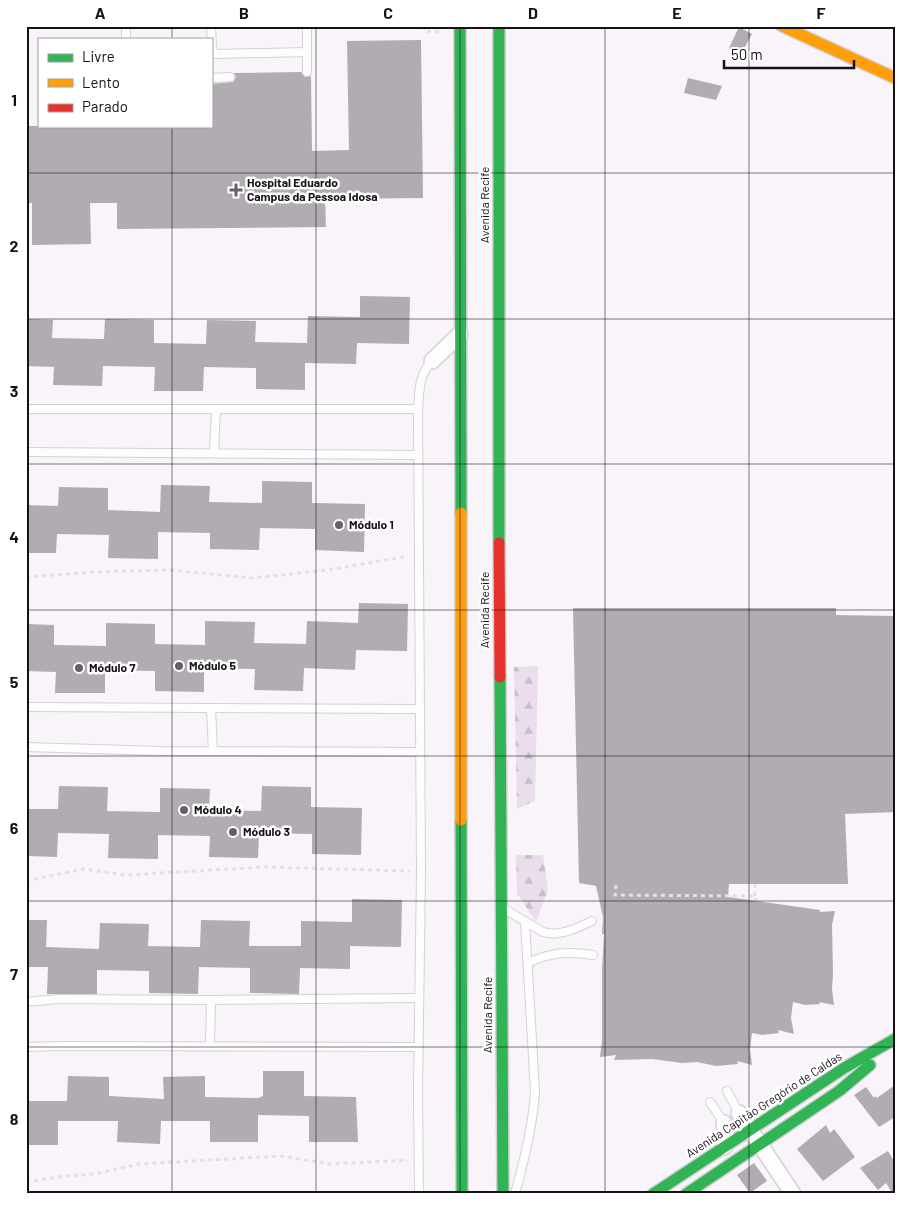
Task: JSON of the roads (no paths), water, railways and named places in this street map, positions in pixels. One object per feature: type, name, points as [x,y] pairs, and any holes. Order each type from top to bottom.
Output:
[{"type":"main road","name":"Avenida Recife","points":[[460,26],[462,1194]]},
{"type":"main road","name":"Avenida Recife","points":[[499,26],[498,361],[503,1194]]},
{"type":"main road","points":[[782,26],[895,78]]},
{"type":"main road","points":[[461,1011],[469,1032],[473,1055]]},
{"type":"main road","name":"Avenida Capitão Gregório de Caldas","points":[[653,1194],[844,1068],[893,1040]]},
{"type":"main road","name":"Avenida Capitão Gregório de Caldas","points":[[686,1194],[859,1075],[893,1040]]},
{"type":"street","points":[[432,361],[460,334]]},
{"type":"street","points":[[738,1113],[792,1194]]},
{"type":"street","points":[[724,1123],[726,1135],[724,1146]]},
{"type":"lane","points":[[308,26],[308,72]]},
{"type":"lane","points":[[212,49],[216,54],[308,52]]},
{"type":"lane","points":[[212,78],[230,77]]},
{"type":"lane","points":[[419,1194],[421,871],[417,455],[420,382],[424,370],[432,361]]},
{"type":"lane","points":[[26,409],[418,409]]},
{"type":"lane","points":[[214,453],[216,409]]},
{"type":"lane","points":[[26,452],[417,455]]},
{"type":"lane","points":[[26,707],[418,709]]},
{"type":"lane","points":[[212,708],[213,751]]},
{"type":"lane","points":[[26,747],[213,751],[419,752]]},
{"type":"lane","points":[[502,907],[549,934],[567,931],[592,921]]},
{"type":"lane","points":[[515,1194],[528,1143],[535,1091],[526,922]]},
{"type":"lane","points":[[528,963],[538,958],[562,952],[574,952],[593,956]]},
{"type":"lane","points":[[26,1002],[58,999],[419,998]]},
{"type":"lane","points":[[210,1046],[211,1000]]},
{"type":"lane","points":[[26,1047],[419,1047]]},
{"type":"lane","points":[[727,1091],[738,1113]]},
{"type":"lane","points":[[710,1102],[724,1123]]},
{"type":"place","name":"Hospital Eduardo Campus da Pessoa Idosa","points":[[236,190]]},
{"type":"place","name":"Módulo 1","points":[[339,525]]},
{"type":"place","name":"Módulo 5","points":[[179,666]]},
{"type":"place","name":"Módulo 7","points":[[79,668]]},
{"type":"place","name":"Módulo 4","points":[[184,810]]},
{"type":"place","name":"Módulo 3","points":[[233,832]]}]
